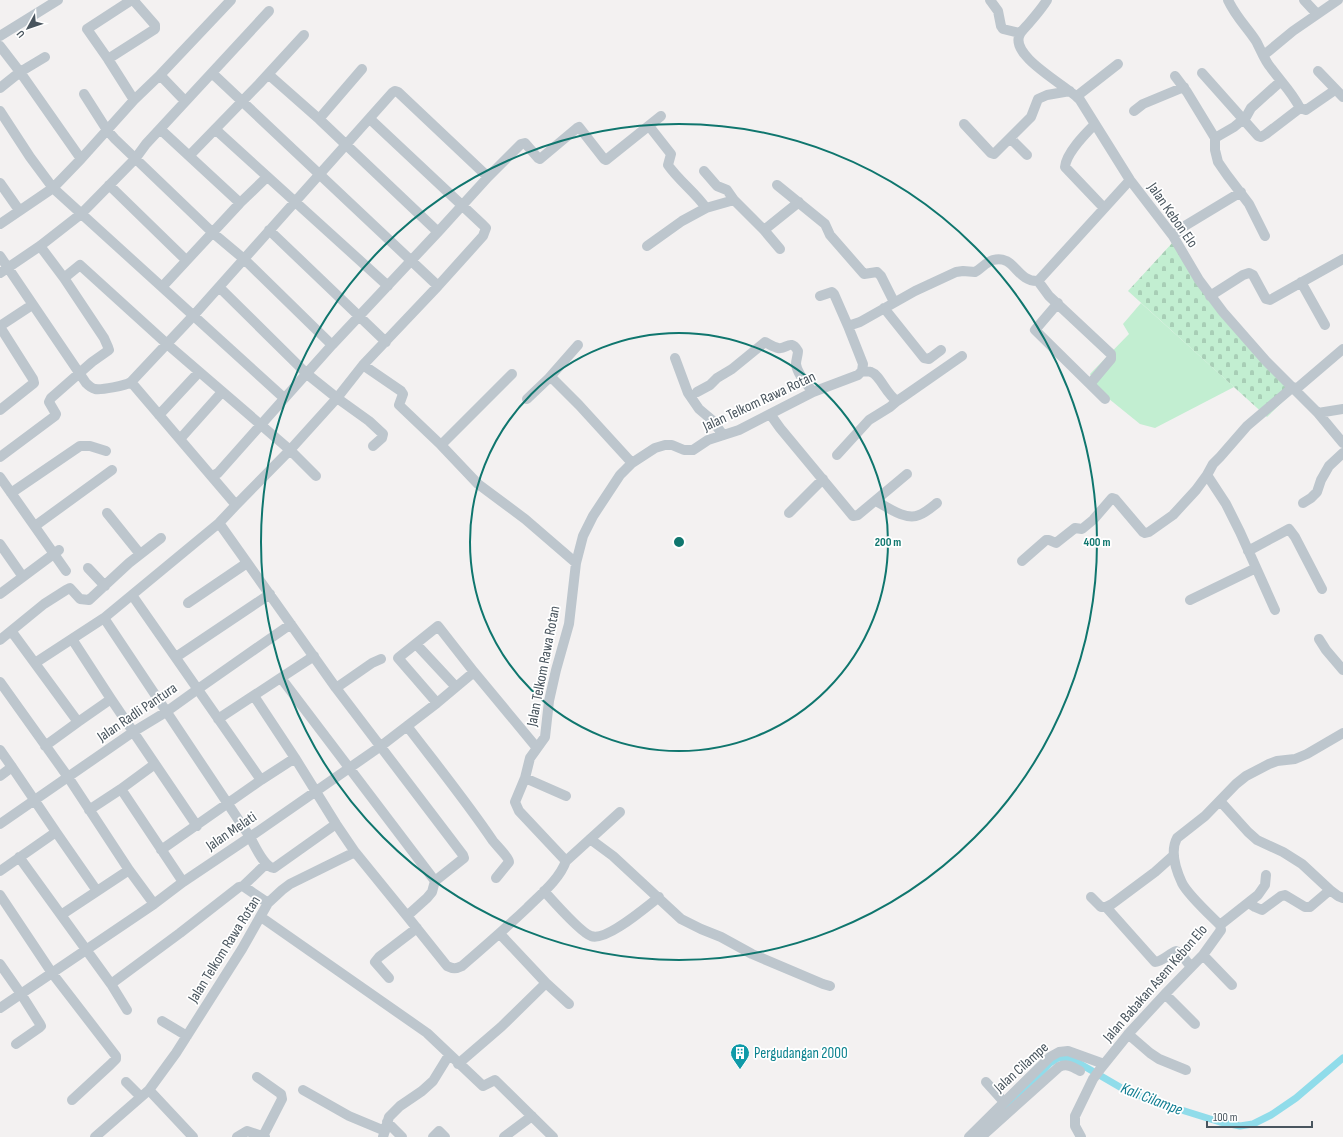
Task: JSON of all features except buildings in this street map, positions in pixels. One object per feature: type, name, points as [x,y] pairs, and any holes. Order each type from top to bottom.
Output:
[{"type":"street","points":[[0,36],[58,0]]},
{"type":"street","points":[[0,224],[53,188],[134,100],[160,75],[230,0]]},
{"type":"street","points":[[990,0],[998,11],[1003,29],[1020,33],[1042,9],[1047,0]]},
{"type":"street","points":[[1228,0],[1240,21],[1264,55],[1268,64],[1293,95],[1300,108],[1306,110],[1339,93],[1318,71]]},
{"type":"street","points":[[1304,0],[1317,14]]},
{"type":"street","points":[[1264,55],[1282,40],[1338,0]]},
{"type":"street","points":[[108,58],[155,29],[155,25],[134,1],[130,1],[87,29],[108,58],[134,100]]},
{"type":"street","points":[[4,271],[40,246],[81,214],[135,159],[185,101],[269,11]]},
{"type":"street","name":"Jalan Kebon Elo","points":[[1020,33],[1018,39],[1030,62],[1073,94],[1130,180],[1172,236],[1210,296],[1247,339],[1318,413],[1343,443]]},
{"type":"street","points":[[189,156],[242,102],[304,35]]},
{"type":"street","points":[[0,46],[81,158]]},
{"type":"street","points":[[0,88],[20,72],[45,57]]},
{"type":"street","points":[[964,124],[993,154],[1031,117],[1038,99],[1047,95],[1073,94],[1118,64]]},
{"type":"street","points":[[319,119],[362,69]]},
{"type":"street","points":[[212,73],[438,286]]},
{"type":"street","points":[[268,74],[319,119],[438,232]]},
{"type":"street","points":[[1202,74],[1244,119],[1256,135],[1261,137],[1300,108]]},
{"type":"street","points":[[160,75],[185,101]]},
{"type":"street","points":[[1175,76],[1184,87],[1215,138],[1215,150],[1218,162],[1249,204],[1265,236]]},
{"type":"street","points":[[1215,138],[1234,127],[1244,119],[1251,108],[1281,81]]},
{"type":"street","points":[[1134,111],[1143,104],[1184,87]]},
{"type":"street","points":[[0,256],[4,271],[32,305],[79,374],[90,386],[97,389],[120,386],[131,382],[167,344],[319,173],[395,91],[398,92],[488,177]]},
{"type":"street","points":[[84,94],[107,130],[135,159],[213,233],[244,259],[332,345]]},
{"type":"street","points":[[0,111],[30,157],[53,188],[284,398]]},
{"type":"street","points":[[212,476],[218,473],[410,260],[522,143],[525,143],[540,159],[579,127],[606,160],[661,116]]},
{"type":"street","points":[[35,663],[104,618],[219,524],[236,504],[290,450],[337,398],[363,365],[483,236],[486,228],[484,225],[370,119]]},
{"type":"street","points":[[1094,124],[1066,160],[1065,167],[1104,208]]},
{"type":"street","points":[[649,126],[671,154],[668,165],[672,171],[700,199],[706,208]]},
{"type":"street","points":[[160,129],[240,203]]},
{"type":"street","points":[[215,129],[388,286]]},
{"type":"street","points":[[1010,138],[1027,155]]},
{"type":"street","points":[[704,171],[717,186],[727,190],[734,200],[764,230],[780,249]]},
{"type":"street","points":[[162,287],[240,203],[267,177]]},
{"type":"street","points":[[848,326],[860,322],[894,302],[956,272],[975,272],[993,260],[1000,259],[1008,261],[1024,278],[1031,281],[1038,281],[1130,180]]},
{"type":"street","points":[[0,183],[19,210]]},
{"type":"street","points":[[109,185],[186,260]]},
{"type":"street","points":[[777,185],[825,224],[830,235],[864,274],[877,272],[881,276],[894,302]]},
{"type":"street","points":[[1172,236],[1183,227],[1240,192]]},
{"type":"street","points":[[647,246],[682,221],[706,208],[734,200]]},
{"type":"street","points":[[764,230],[799,202]]},
{"type":"street","points":[[269,230],[386,342]]},
{"type":"street","points":[[0,457],[56,415],[49,400],[108,350],[108,347],[64,278],[40,246]]},
{"type":"street","points":[[1210,296],[1243,275],[1249,273],[1253,275],[1268,300],[1274,299],[1343,259]]},
{"type":"street","points":[[64,278],[80,265],[167,344],[290,450],[316,476]]},
{"type":"street","points":[[1038,281],[1049,296],[1111,354],[1111,359],[1090,384]]},
{"type":"street","points":[[1301,282],[1325,325]]},
{"type":"street","points":[[219,287],[307,374],[369,421],[383,434],[382,438],[373,446]]},
{"type":"street","points":[[820,296],[832,292],[834,294],[863,364],[862,371],[872,372],[879,378],[891,397],[897,401]]},
{"type":"street","points":[[1058,303],[1035,330],[1105,399]]},
{"type":"street","points":[[1,406],[34,383],[33,379],[0,327],[32,305]]},
{"type":"street","points":[[884,308],[924,358],[929,359],[941,350]]},
{"type":"street","points":[[697,392],[710,385],[717,378],[732,369],[765,342],[778,348],[787,345],[795,346],[798,351],[796,363],[797,368],[812,392]]},
{"type":"street","points":[[527,399],[550,378],[578,345]]},
{"type":"street","points":[[1022,561],[1046,540],[1056,544],[1075,528],[1082,529],[1093,520],[1112,498],[1115,499],[1145,533],[1168,520],[1196,490],[1213,464],[1247,426],[1343,349]]},
{"type":"street","points":[[837,455],[869,420],[962,356]]},
{"type":"street","points":[[675,358],[688,393],[723,435]]},
{"type":"street","points":[[363,365],[401,391],[402,394],[399,404],[442,445],[478,484],[525,519],[576,563]]},
{"type":"street","name":"Jalan Telkom Rawa Rotan","points":[[566,861],[514,802],[525,778],[530,758],[545,737],[549,701],[569,624],[576,563],[583,536],[592,516],[620,475],[632,463],[655,448],[672,445],[684,450],[693,450],[708,440],[740,430],[812,392],[851,378],[862,371]]},
{"type":"street","points":[[159,415],[199,372]]},
{"type":"street","points":[[442,445],[512,374]]},
{"type":"street","points":[[550,378],[579,405],[632,463]]},
{"type":"street","points":[[131,382],[236,504]]},
{"type":"street","points":[[180,439],[222,392]]},
{"type":"street","points":[[1318,413],[1343,409]]},
{"type":"street","points":[[770,414],[853,516],[856,516],[876,501],[907,474]]},
{"type":"street","points":[[11,493],[81,445],[106,451]]},
{"type":"street","points":[[1303,503],[1317,492],[1321,480],[1329,466],[1343,453]]},
{"type":"street","points":[[35,526],[112,470]]},
{"type":"street","points":[[1207,475],[1226,504],[1275,610]]},
{"type":"street","points":[[0,477],[35,526],[57,552],[66,570]]},
{"type":"street","points":[[789,513],[823,479]]},
{"type":"street","points":[[876,501],[904,516],[912,517],[920,515],[937,502]]},
{"type":"street","points":[[107,513],[140,554]]},
{"type":"street","points":[[219,524],[336,688],[464,858],[434,881],[432,892],[408,916]]},
{"type":"street","points":[[1248,551],[1289,529],[1322,589]]},
{"type":"street","points":[[0,640],[12,632],[44,604],[70,588],[80,599],[89,600],[140,554],[161,538]]},
{"type":"street","points":[[0,544],[22,577]]},
{"type":"street","points":[[0,594],[57,552]]},
{"type":"street","points":[[188,603],[247,563]]},
{"type":"street","points":[[88,568],[105,586]]},
{"type":"street","points":[[1190,600],[1256,568]]},
{"type":"street","points":[[176,657],[270,594]]},
{"type":"street","points":[[132,595],[261,780]]},
{"type":"street","points":[[104,618],[250,837],[266,864],[274,868],[336,824]]},
{"type":"street","name":"Jalan Radli Pantura","points":[[0,824],[133,732],[166,712],[291,624]]},
{"type":"street","points":[[437,703],[398,658],[438,626],[537,748]]},
{"type":"street","points":[[12,632],[78,722]]},
{"type":"street","points":[[72,639],[197,826]]},
{"type":"street","points":[[1319,639],[1343,670]]},
{"type":"street","points":[[416,644],[456,688]]},
{"type":"street","points":[[218,719],[314,656]]},
{"type":"street","points":[[336,688],[372,663],[381,659]]},
{"type":"street","name":"Jalan Melati","points":[[0,1008],[85,949],[154,904],[183,882],[349,769],[437,703],[474,672]]},
{"type":"street","points":[[281,678],[434,881]]},
{"type":"street","points":[[1,684],[68,777],[129,870],[154,904]]},
{"type":"street","points":[[254,696],[355,852],[447,966],[452,969],[458,969],[500,934],[559,875],[566,861],[620,812]]},
{"type":"street","points":[[45,746],[111,699]]},
{"type":"street","points":[[407,726],[481,823],[497,847],[508,858],[509,862],[496,878]]},
{"type":"street","name":"Jalan Babakan Asem Kebon Elo","points":[[1081,1137],[1075,1126],[1075,1116],[1100,1070],[1128,1034],[1203,955],[1221,930],[1220,925],[1183,884],[1178,873],[1174,855],[1174,843],[1177,838],[1205,816],[1236,784],[1258,769],[1277,761],[1295,759],[1343,733]]},
{"type":"street","points":[[0,750],[97,890]]},
{"type":"street","points":[[161,850],[295,758]]},
{"type":"street","points":[[89,810],[155,764]]},
{"type":"street","points":[[0,776],[12,767]]},
{"type":"street","points":[[525,778],[566,796]]},
{"type":"street","points":[[121,789],[183,882]]},
{"type":"street","points":[[1220,801],[1257,840],[1283,852],[1302,864],[1330,890],[1343,898]]},
{"type":"street","points":[[0,871],[56,832]]},
{"type":"street","points":[[590,839],[613,856],[681,919],[721,937],[752,954],[830,986]]},
{"type":"street","name":"Jalan Telkom Rawa Rotan","points":[[95,1137],[145,1094],[176,1053],[268,904],[286,887],[355,852]]},
{"type":"street","points":[[1091,897],[1099,906],[1102,907],[1112,904],[1146,879],[1174,855]]},
{"type":"street","points":[[19,857],[111,984],[127,1010]]},
{"type":"street","points":[[111,984],[239,887],[243,886],[266,864]]},
{"type":"street","points":[[61,915],[129,870]]},
{"type":"street","points":[[1220,925],[1258,895],[1265,885],[1266,874]]},
{"type":"street","points":[[243,886],[268,904]]},
{"type":"street","points":[[1249,903],[1262,910],[1281,896],[1285,895],[1305,907],[1310,907],[1330,890]]},
{"type":"street","points":[[544,891],[585,933],[594,937],[606,934],[618,927],[658,897]]},
{"type":"street","points":[[0,895],[52,973],[116,1056],[116,1059],[72,1100]]},
{"type":"street","points":[[1106,907],[1155,962],[1158,962],[1168,954],[1176,951],[1181,954],[1191,967]]},
{"type":"street","points":[[261,917],[427,1033],[458,1064],[483,1086],[495,1080],[553,1137]]},
{"type":"street","points":[[389,978],[375,962],[379,957],[417,928]]},
{"type":"street","points":[[500,934],[546,984],[569,1004]]},
{"type":"street","points":[[1203,955],[1232,985]]},
{"type":"street","points":[[0,964],[21,994],[40,1026],[16,1044]]},
{"type":"street","points":[[458,1064],[501,1027],[546,984]]},
{"type":"street","points":[[1165,994],[1195,1024]]},
{"type":"street","points":[[162,1021],[187,1036]]},
{"type":"street","points":[[1128,1034],[1159,1059],[1186,1070]]},
{"type":"street","name":"Jalan Cilampe","points":[[969,1137],[1050,1057],[1059,1052],[1068,1051],[1100,1070]]},
{"type":"street","points":[[385,1130],[389,1117],[395,1110],[422,1091],[433,1081],[449,1055]]},
{"type":"street","points":[[981,1137],[1059,1067],[1068,1065],[1080,1071]]},
{"type":"street","points":[[237,1137],[243,1132],[247,1131],[264,1136],[282,1099],[281,1094],[257,1077]]},
{"type":"street","points":[[126,1082],[145,1094],[193,1137]]},
{"type":"street","points":[[986,1082],[1004,1102]]},
{"type":"street","points":[[303,1090],[349,1116],[402,1137]]},
{"type":"street","points":[[504,1137],[532,1116]]},
{"type":"street","points":[[432,1137],[439,1131],[445,1137]]},
{"type":"green space","points":[[1174,241],[1189,266],[1294,391],[1267,417],[1128,291]]},
{"type":"green space","points":[[1141,303],[1234,387],[1155,428],[1140,424],[1098,390],[1090,374],[1129,334],[1123,324]]},
{"type":"waterway","name":"Kali Cilampe","points":[[1000,1113],[1026,1090],[1050,1063],[1058,1058],[1070,1058],[1125,1090],[1159,1103],[1220,1122],[1240,1126],[1253,1124],[1271,1115],[1296,1098],[1343,1058]]},
{"type":"place","name":"Pergudangan 2000","points":[[740,1070]]}]
